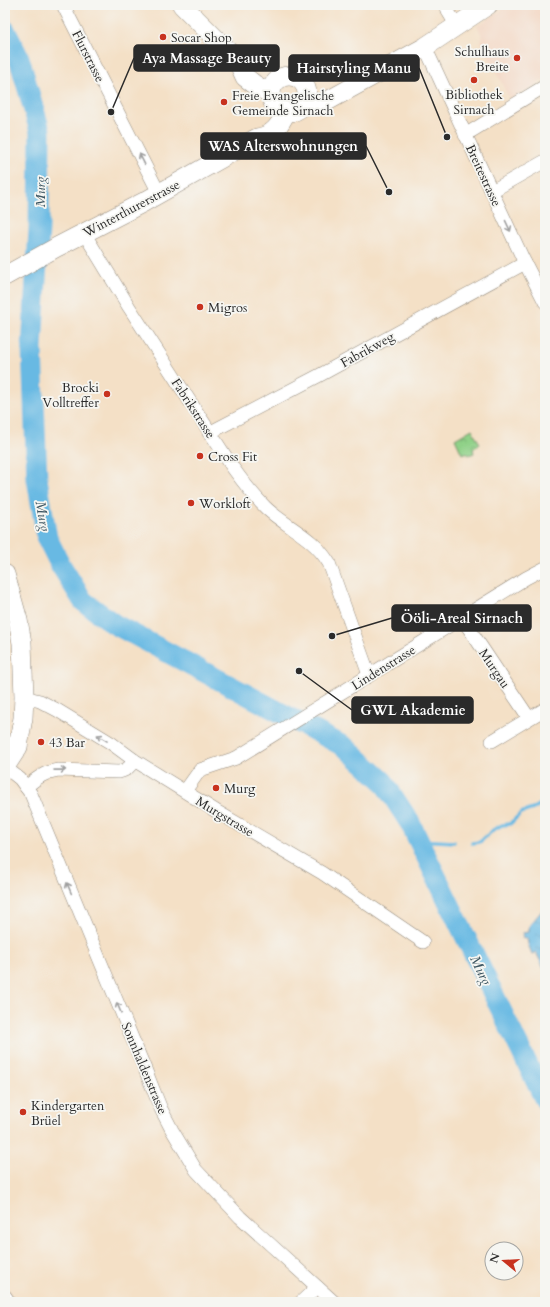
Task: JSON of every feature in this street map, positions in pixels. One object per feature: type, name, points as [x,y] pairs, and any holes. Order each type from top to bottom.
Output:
[{"type":"street","name":"Flurstrasse","points":[[63,5],[159,194]]},
{"type":"street","points":[[182,5],[239,64],[258,74],[277,99],[296,111],[305,98],[302,82],[297,78],[286,76],[277,99]]},
{"type":"street","points":[[446,5],[456,26]]},
{"type":"street","points":[[305,98],[337,95],[425,47],[488,5]]},
{"type":"street","name":"Breitestrasse","points":[[425,47],[525,263],[545,302]]},
{"type":"street","points":[[465,135],[545,86]]},
{"type":"street","name":"Winterthurerstrasse","points":[[9,273],[159,194],[257,138],[277,99]]},
{"type":"street","points":[[492,191],[545,161]]},
{"type":"street","name":"Fabrikstrasse","points":[[84,233],[129,307],[233,468],[253,494],[267,509],[310,541],[329,563],[369,675]]},
{"type":"street","name":"Fabrikweg","points":[[209,433],[320,375],[525,263]]},
{"type":"street","name":"Lindenstrasse","points":[[185,791],[200,770],[236,758],[526,578],[545,568]]},
{"type":"street","points":[[5,574],[18,620],[22,643],[24,697],[23,718],[11,744],[5,767],[26,786],[43,774],[51,771],[126,771],[134,760]]},
{"type":"street","name":"Murgau","points":[[462,618],[529,718]]},
{"type":"street","name":"Murgstrasse","points":[[24,697],[40,701],[111,743],[134,760],[322,873],[423,942]]},
{"type":"street","points":[[492,741],[545,709]]},
{"type":"street","name":"Sonnhaldenstrasse","points":[[26,786],[31,794],[161,1109],[196,1170],[240,1217],[334,1302]]},
{"type":"street","points":[[301,1302],[317,1287]]},
{"type":"street","points":[[5,1296],[9,1302]]},
{"type":"shaded area","name":"Schulhaus Breite","points":[[509,5],[545,5],[545,79],[510,100],[480,40],[483,37],[477,26]]},
{"type":"green space","points":[[472,429],[480,444],[473,449],[474,453],[469,455],[466,453],[462,454],[455,439]]},
{"type":"water","points":[[545,907],[545,971],[536,952],[532,954],[527,938],[522,938],[523,933],[529,932],[529,926]]},
{"type":"waterway","name":"Murg","points":[[5,30],[19,58],[40,131],[39,229],[32,348],[37,479],[47,538],[60,564],[83,601],[114,624],[345,747],[383,781],[410,823],[545,1100]]},
{"type":"waterway","points":[[472,843],[480,842],[493,830],[502,825],[510,824],[521,813],[533,809],[545,801]]},
{"type":"waterway","points":[[418,840],[454,842]]},
{"type":"place","name":"Socar Shop","points":[[163,37]]},
{"type":"place","name":"Schulhaus Breite","points":[[517,58]]},
{"type":"place","name":"Bibliothek Sirnach","points":[[474,80]]},
{"type":"place","name":"Freie Evangelische Gemeinde Sirnach","points":[[224,102]]},
{"type":"place","name":"Aya Massage Beauty","points":[[111,112]]},
{"type":"place","name":"Hairstyling Manu","points":[[447,137]]},
{"type":"place","name":"WAS Alterswohnungen","points":[[389,192]]},
{"type":"place","name":"Migros","points":[[200,307]]},
{"type":"place","name":"Brocki Volltreffer","points":[[107,394]]},
{"type":"place","name":"Cross Fit","points":[[200,456]]},
{"type":"place","name":"Workloft","points":[[191,503]]},
{"type":"place","name":"Ööli-Areal Sirnach","points":[[332,636]]},
{"type":"place","name":"GWL Akademie","points":[[299,671]]},
{"type":"place","name":"43 Bar","points":[[41,742]]},
{"type":"place","name":"Murg","points":[[216,788]]},
{"type":"place","name":"Kindergarten Brüel","points":[[23,1112]]}]
